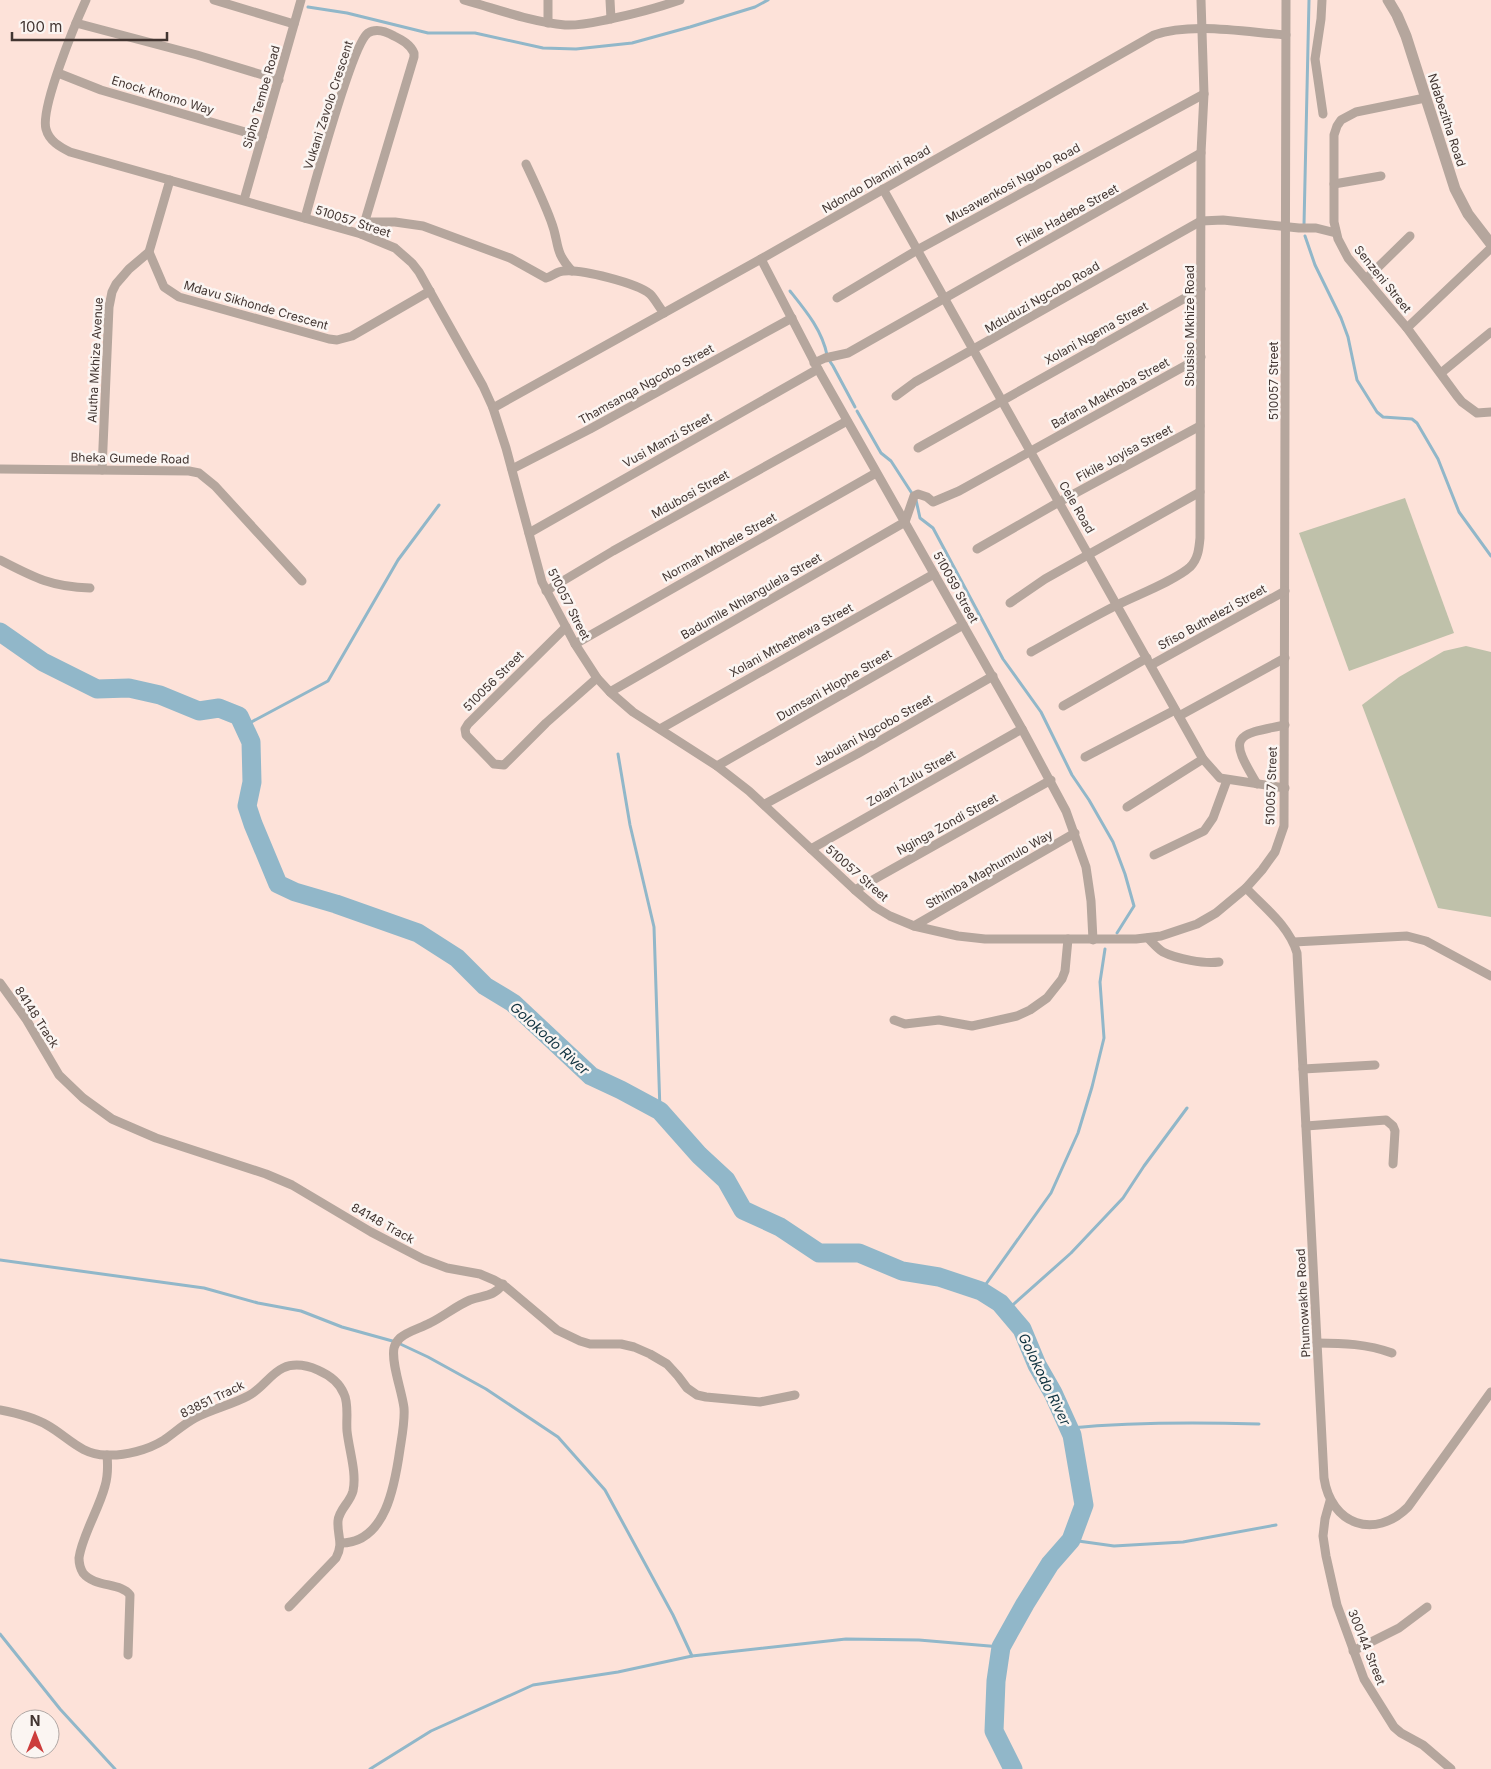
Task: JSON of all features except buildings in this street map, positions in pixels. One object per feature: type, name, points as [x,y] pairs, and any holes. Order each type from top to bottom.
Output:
[{"type":"street","points":[[58,73],[86,0]]},
{"type":"street","points":[[214,0],[294,24]]},
{"type":"street","name":"Sipho Tembe Road","points":[[244,200],[301,0]]},
{"type":"street","points":[[464,0],[490,4],[548,23],[580,25],[642,12],[674,1]]},
{"type":"street","points":[[548,0],[548,23]]},
{"type":"street","points":[[610,0],[611,19]]},
{"type":"street","name":"Sbusiso Mkhize Road","points":[[1031,652],[1117,605],[1180,574],[1190,567],[1199,551],[1201,153],[1204,94],[1201,0]]},
{"type":"street","name":"510057 Street","points":[[58,73],[45,119],[47,133],[60,147],[70,152],[362,234],[385,243],[404,254],[419,272],[483,386],[493,408],[512,469],[538,571],[546,591],[566,627],[598,678],[610,692],[633,712],[717,766],[765,804],[811,850],[875,907],[890,916],[914,926],[958,936],[985,939],[1093,940],[1148,938],[1178,931],[1197,924],[1216,913],[1246,888],[1271,858],[1280,840],[1284,826],[1286,0]]},
{"type":"street","points":[[1322,0],[1315,59],[1323,114]]},
{"type":"street","name":"Ndabezitha Road","points":[[1388,0],[1401,23],[1455,189],[1468,214],[1491,244]]},
{"type":"street","points":[[76,22],[197,55],[279,80]]},
{"type":"street","name":"Ndondo Dlamini Road","points":[[493,408],[761,259],[1154,36],[1172,30],[1201,29],[1286,35]]},
{"type":"street","name":"Vukani Zavolo Crescent","points":[[305,218],[338,106],[360,44],[369,32],[375,30],[388,33],[408,44],[414,53],[362,234]]},
{"type":"street","name":"Enock Khomo Way","points":[[58,73],[101,90],[262,137]]},
{"type":"street","name":"Musawenkosi Ngubo Road","points":[[837,298],[919,250],[1204,94]]},
{"type":"street","name":"Senzeni Street","points":[[1425,98],[1356,112],[1342,120],[1337,126],[1334,135],[1336,233],[1348,258],[1407,328],[1462,402],[1473,411],[1481,414],[1491,412]]},
{"type":"street","name":"Fikile Hadebe Street","points":[[945,298],[1201,153]]},
{"type":"street","points":[[526,164],[552,224],[560,257],[572,271]]},
{"type":"street","points":[[1334,184],[1381,176]]},
{"type":"street","points":[[149,252],[170,180]]},
{"type":"street","name":"Cele Road","points":[[883,189],[919,250],[1203,759],[1216,775],[1228,780],[1285,788]]},
{"type":"street","points":[[1201,221],[1222,220],[1316,228],[1336,233]]},
{"type":"street","name":"Mduduzi Ngcobo Road","points":[[896,396],[915,382],[1201,221]]},
{"type":"street","points":[[365,222],[394,222],[422,226],[510,258],[546,278],[559,272],[572,271],[605,277],[650,294],[664,313]]},
{"type":"street","points":[[1366,279],[1410,236]]},
{"type":"street","points":[[1407,328],[1491,248]]},
{"type":"street","name":"Mdavu Sikhonde Crescent","points":[[149,252],[164,287],[179,298],[328,339],[337,340],[352,336],[430,291]]},
{"type":"street","name":"Alutha Mkhize Avenue","points":[[102,470],[109,307],[112,292],[122,276],[149,252]]},
{"type":"street","name":"510059 Street","points":[[761,259],[816,366],[1051,780],[1075,833],[1086,867],[1089,882],[1093,940]]},
{"type":"street","name":"Xolani Ngema Street","points":[[1002,400],[1201,288]]},
{"type":"street","points":[[816,366],[825,358],[848,353],[945,298]]},
{"type":"street","name":"Thamsanqa Ngcobo Street","points":[[512,469],[590,429],[792,318]]},
{"type":"street","points":[[1442,373],[1491,332]]},
{"type":"street","name":"Bafana Makhoba Street","points":[[905,522],[914,496],[918,494],[927,496],[933,502],[960,490],[1201,357]]},
{"type":"street","name":"Vusi Manzi Street","points":[[529,533],[816,366]]},
{"type":"street","points":[[918,448],[1002,400]]},
{"type":"street","name":"Mdubosi Street","points":[[546,591],[621,546],[847,421]]},
{"type":"street","name":"Fikile Joyisa Street","points":[[977,549],[1059,502],[1200,426]]},
{"type":"street","name":"Bheka Gumede Road","points":[[0,469],[189,471],[199,474],[207,478],[221,492],[302,581]]},
{"type":"street","name":"Normah Mbhele Street","points":[[576,644],[876,473]]},
{"type":"street","points":[[1010,603],[1031,588],[1089,554],[1200,492]]},
{"type":"street","name":"Badumile Nhlangulela Street","points":[[610,692],[905,522]]},
{"type":"street","points":[[0,560],[40,581],[62,586],[90,588]]},
{"type":"street","name":"Xolani Mthethewa Street","points":[[660,729],[934,574]]},
{"type":"street","name":"Sfiso Buthelezi Street","points":[[1063,706],[1285,591]]},
{"type":"street","name":"Dumsani Hlophe Street","points":[[717,766],[963,626]]},
{"type":"street","name":"510056 Street","points":[[566,627],[468,724],[465,729],[466,735],[494,764],[504,765],[546,723],[598,678]]},
{"type":"street","points":[[1086,757],[1285,658]]},
{"type":"street","name":"Jabulani Ngcobo Street","points":[[765,804],[866,749],[992,676]]},
{"type":"street","points":[[1257,784],[1240,753],[1239,742],[1246,734],[1285,725]]},
{"type":"street","name":"Zolani Zulu Street","points":[[811,850],[1022,729]]},
{"type":"street","points":[[1127,807],[1203,759]]},
{"type":"street","name":"Nginga Zondi Street","points":[[854,890],[1051,780]]},
{"type":"street","points":[[1154,855],[1204,831],[1213,818],[1228,780]]},
{"type":"street","name":"Sthimba Maphumulo Way","points":[[914,926],[1075,833]]},
{"type":"street","name":"Phumowakhe Road","points":[[1246,888],[1286,929],[1294,942],[1298,962],[1324,1478],[1330,1501]]},
{"type":"street","points":[[1294,942],[1407,936],[1426,941],[1491,976]]},
{"type":"street","points":[[1148,938],[1161,950],[1174,956],[1200,962],[1219,962]]},
{"type":"street","points":[[894,1020],[905,1024],[939,1020],[972,1026],[1017,1016],[1030,1010],[1048,998],[1062,979],[1065,971],[1068,939]]},
{"type":"street","name":"84148 Track","points":[[0,983],[26,1019],[60,1074],[83,1098],[112,1119],[156,1138],[266,1174],[292,1185],[371,1232],[423,1260],[447,1268],[480,1274],[503,1284],[557,1330],[590,1344],[621,1344],[650,1354],[667,1364],[687,1388],[697,1395],[760,1402],[795,1396]]},
{"type":"street","points":[[1304,1069],[1375,1064]]},
{"type":"street","points":[[1306,1126],[1386,1120],[1395,1130],[1393,1164]]},
{"type":"street","points":[[289,1607],[336,1558],[341,1543],[355,1542],[367,1534],[386,1510],[398,1465],[404,1411],[394,1353],[396,1342],[401,1337],[455,1308],[472,1300],[493,1294],[503,1284]]},
{"type":"street","points":[[1317,1343],[1359,1344],[1392,1353]]},
{"type":"street","name":"83851 Track","points":[[0,1410],[21,1414],[45,1424],[82,1449],[107,1456],[139,1451],[162,1441],[194,1419],[253,1394],[283,1368],[294,1365],[312,1368],[331,1378],[345,1394],[348,1443],[354,1487],[349,1500],[340,1513],[338,1521],[341,1543]]},
{"type":"street","points":[[1330,1501],[1344,1516],[1360,1524],[1378,1524],[1391,1521],[1399,1516],[1408,1507],[1491,1392]]},
{"type":"street","points":[[107,1456],[108,1471],[105,1486],[81,1549],[79,1563],[83,1573],[96,1583],[123,1589],[130,1595],[128,1655]]},
{"type":"street","name":"300144 Street","points":[[1330,1501],[1323,1527],[1324,1545],[1337,1604],[1353,1651],[1369,1688],[1394,1728],[1401,1734],[1424,1745],[1451,1769]]},
{"type":"street","points":[[1353,1651],[1399,1628],[1427,1607]]},
{"type":"green space","points":[[1405,498],[1454,633],[1349,671],[1299,533]]},
{"type":"green space","points":[[1466,646],[1491,652],[1491,917],[1438,908],[1362,705],[1399,677],[1444,651]]},
{"type":"waterway","points":[[308,7],[347,13],[428,33],[475,33],[543,48],[576,49],[632,43],[755,7],[768,0]]},
{"type":"waterway","points":[[1304,225],[1309,0]]},
{"type":"waterway","points":[[1305,236],[1315,265],[1341,318],[1348,337],[1357,380],[1377,412],[1383,417],[1412,419],[1417,423],[1438,459],[1459,512],[1491,556]]},
{"type":"waterway","points":[[790,291],[817,329],[827,355]]},
{"type":"waterway","points":[[829,360],[855,407]]},
{"type":"waterway","points":[[857,411],[881,453],[891,461],[913,495]]},
{"type":"waterway","points":[[916,500],[920,518],[933,528],[1003,659],[1041,712],[1072,775],[1113,842],[1134,906],[1117,933]]},
{"type":"waterway","points":[[244,726],[328,681],[398,560],[439,505]]},
{"type":"waterway","name":"Golokodo River","points":[[0,632],[43,662],[97,689],[129,688],[160,695],[199,711],[219,708],[239,716],[251,742],[252,782],[247,806],[278,884],[295,892],[336,904],[418,933],[457,958],[485,986],[513,1003],[591,1076],[660,1111],[699,1155],[726,1180],[743,1210],[780,1227],[819,1253],[859,1253],[902,1271],[939,1277],[981,1291],[1000,1303],[1022,1329],[1037,1365],[1053,1393],[1072,1435],[1084,1505],[1071,1540],[1050,1564],[1001,1647],[996,1681],[994,1731],[1013,1769]]},
{"type":"waterway","points":[[618,754],[630,825],[654,927],[660,1111]]},
{"type":"waterway","points":[[981,1291],[1051,1193],[1078,1133],[1104,1038],[1100,982],[1105,949]]},
{"type":"waterway","points":[[1006,1311],[1071,1253],[1123,1198],[1187,1108]]},
{"type":"waterway","points":[[0,1260],[204,1288],[258,1303],[301,1311],[342,1327],[396,1342],[428,1357],[486,1389],[558,1437],[605,1490],[673,1615],[692,1656]]},
{"type":"waterway","points":[[1069,1428],[1164,1423],[1259,1424]]},
{"type":"waterway","points":[[1071,1540],[1114,1546],[1183,1542],[1276,1525]]},
{"type":"waterway","points":[[0,1634],[60,1709],[115,1769]]},
{"type":"waterway","points":[[370,1769],[431,1731],[533,1685],[618,1672],[692,1656],[846,1639],[919,1640],[1001,1647]]}]
